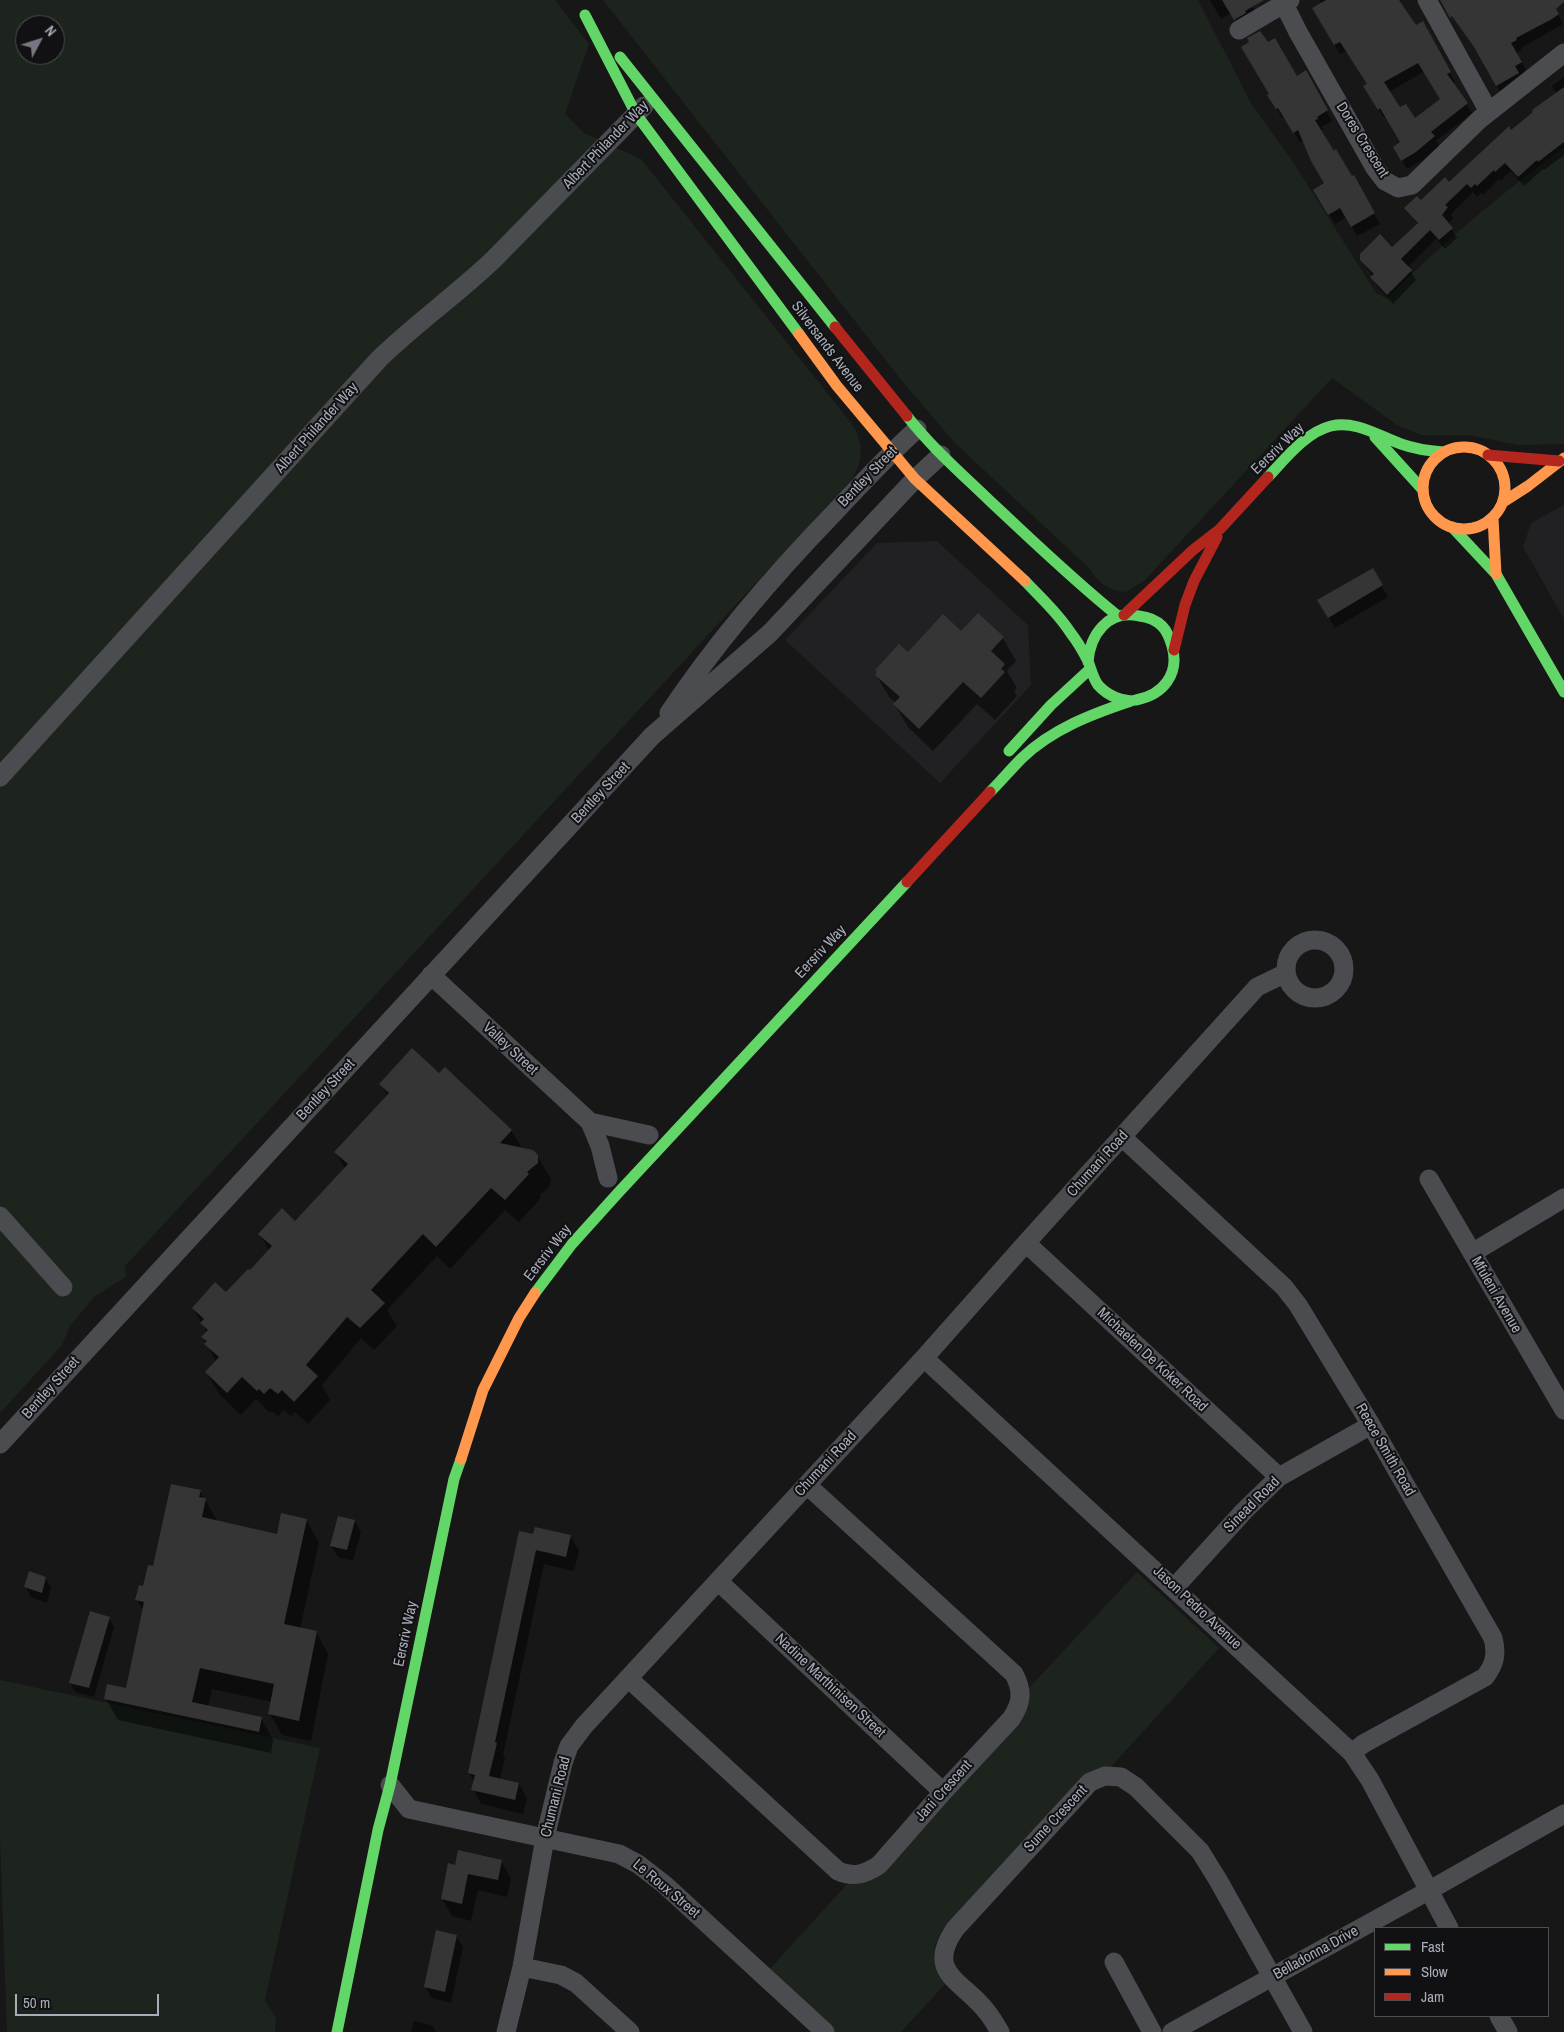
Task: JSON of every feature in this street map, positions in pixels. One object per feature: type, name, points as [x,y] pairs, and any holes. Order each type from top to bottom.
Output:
[{"type":"main road","name":"Silversands Avenue","points":[[1089,665],[1070,631],[1047,605],[1015,571],[915,479],[837,386],[636,114],[583,11],[917,429],[1043,551],[1088,592],[1121,615]]},
{"type":"main road","name":"Eersriv Way","points":[[1121,615],[1162,582],[1195,549],[1220,529],[1295,450],[1317,431],[1331,426],[1350,425],[1363,428],[1371,433],[1410,447],[1444,452]]},
{"type":"main road","name":"Eersriv Way","points":[[1371,433],[1423,490]]},
{"type":"main road","points":[[1470,447],[1488,455],[1498,464],[1504,476],[1505,489],[1503,502],[1493,518],[1477,527],[1464,529],[1452,527],[1441,522],[1432,513],[1426,502],[1423,490],[1424,478],[1429,466],[1444,452],[1456,448],[1470,447]]},
{"type":"main road","points":[[1488,455],[1561,460]]},
{"type":"main road","points":[[1503,502],[1528,486],[1561,460]]},
{"type":"main road","points":[[1493,518],[1496,574]]},
{"type":"main road","points":[[1452,527],[1496,574],[1564,692]]},
{"type":"main road","name":"Eersriv Way","points":[[1174,650],[1185,605],[1194,580],[1220,529]]},
{"type":"main road","points":[[1121,615],[1144,616],[1157,622],[1170,637],[1174,650],[1173,672],[1164,686],[1147,698],[1131,701],[1119,699],[1107,693],[1094,680],[1089,665],[1089,649],[1097,631],[1106,622],[1121,615]]},
{"type":"main road","points":[[1002,758],[1089,665]]},
{"type":"main road","name":"Eersriv Way","points":[[337,2032],[378,1830],[390,1785],[454,1479],[483,1390],[519,1318],[542,1282],[572,1244],[674,1131],[1022,758],[1039,743],[1080,718],[1131,701]]},
{"type":"street","points":[[1427,0],[1489,112]]},
{"type":"street","points":[[1239,30],[1287,2]]},
{"type":"street","name":"Dores Crescent","points":[[1287,2],[1298,32],[1375,168],[1386,181],[1398,188],[1412,185],[1489,112],[1564,53]]},
{"type":"street","name":"Albert Philander Way","points":[[0,777],[379,359],[406,333],[468,284],[652,98]]},
{"type":"street","name":"Bentley Street","points":[[652,736],[692,678],[788,561],[891,452],[917,429]]},
{"type":"street","name":"Bentley Street","points":[[0,1444],[652,736],[770,632],[941,454]]},
{"type":"street","points":[[746,611],[770,632]]},
{"type":"street","name":"Chumani Road","points":[[506,2032],[522,1967],[545,1838],[563,1763],[569,1746],[584,1726],[924,1358],[1257,987],[1286,973]]},
{"type":"street","name":"Valley Street","points":[[431,976],[590,1122],[610,1176]]},
{"type":"street","points":[[590,1122],[647,1136]]},
{"type":"street","name":"Reece Smith Road","points":[[1122,1137],[1284,1287],[1298,1305],[1371,1425],[1493,1638],[1496,1658],[1488,1673],[1474,1685],[1363,1744],[1352,1753]]},
{"type":"street","name":"Mfuleni Avenue","points":[[1429,1180],[1561,1400]]},
{"type":"street","points":[[1472,1253],[1564,1198]]},
{"type":"street","points":[[0,1216],[63,1287]]},
{"type":"street","name":"Michaelen De Koker Road","points":[[1026,1243],[1279,1477]]},
{"type":"street","name":"Jason Pedro Avenue","points":[[924,1358],[1352,1753],[1370,1780],[1448,1927]]},
{"type":"street","name":"Sinead Road","points":[[1174,1588],[1250,1505],[1279,1477],[1371,1425]]},
{"type":"street","name":"Jani Crescent","points":[[628,1678],[838,1871],[845,1874],[866,1873],[878,1865],[1011,1719],[1018,1708],[1021,1696],[1014,1674],[807,1485]]},
{"type":"street","name":"Nadine Marthinisen Street","points":[[718,1581],[943,1792]]},
{"type":"street","name":"Sume Crescent","points":[[1000,2032],[987,2011],[944,1967],[943,1955],[947,1940],[1090,1782],[1105,1776],[1121,1777],[1136,1787],[1200,1851],[1272,1977]]},
{"type":"street","points":[[378,1830],[391,1818],[409,1809],[390,1785]]},
{"type":"street","name":"Le Roux Street","points":[[409,1809],[619,1854],[638,1864],[665,1885],[825,2032]]},
{"type":"street","name":"Belladonna Drive","points":[[1172,2032],[1564,1814]]},
{"type":"street","points":[[1114,1962],[1152,2032]]},
{"type":"street","points":[[522,1967],[561,1975],[576,1983],[630,2032]]},
{"type":"street","points":[[1272,1977],[1302,2032]]},
{"type":"street","points":[[1500,2017],[1508,2032]]},
{"type":"shaded area","points":[[0,0],[555,0],[589,44],[565,114],[584,133],[641,159],[855,428],[861,454],[856,473],[125,1266],[126,1277],[95,1296],[70,1326],[62,1345],[0,1413]]},
{"type":"shaded area","points":[[603,0],[1198,0],[1251,103],[1295,165],[1376,293],[1387,299],[1473,219],[1564,147],[1564,444],[1518,445],[1469,435],[1422,435],[1397,425],[1332,378],[1144,581],[1126,592],[1109,588],[1100,582],[1090,569],[955,443],[902,381]]},
{"type":"shaded area","points":[[1564,505],[1564,619],[1523,547],[1531,523]]},
{"type":"shaded area","points":[[937,541],[1028,625],[1031,685],[940,783],[785,640],[877,543]]},
{"type":"shaded area","points":[[1137,1572],[1219,1648],[1109,1769],[1083,1778],[942,1931],[934,1952],[936,1963],[947,1982],[901,2032],[834,2032],[768,1971],[849,1882],[880,1872],[1025,1714],[1029,1701],[1028,1689]]},
{"type":"shaded area","points":[[0,1680],[320,1748],[265,2000],[276,2018],[275,2032],[7,2032],[0,1837]]},
{"type":"building","points":[[1222,0],[1264,0],[1234,20]]},
{"type":"building","points":[[1326,0],[1399,0],[1416,25],[1423,21],[1451,72],[1447,74],[1468,103],[1431,132],[1435,136],[1416,152],[1401,161],[1393,147],[1400,142],[1380,108],[1378,110],[1363,86],[1367,84],[1340,42],[1334,45],[1312,8]],"holes":[[[1418,63],[1440,99],[1415,118],[1406,104],[1400,107],[1384,82]]]},
{"type":"building","points":[[1440,0],[1564,0],[1564,2],[1556,9],[1559,14],[1516,38],[1517,40],[1511,43],[1522,62],[1515,66],[1519,73],[1496,86],[1474,47],[1452,16],[1450,18]]},
{"type":"building","points":[[1260,31],[1268,42],[1275,38],[1297,76],[1306,70],[1328,110],[1315,120],[1334,151],[1336,149],[1352,176],[1354,175],[1375,213],[1351,227],[1340,208],[1328,215],[1313,190],[1324,183],[1311,161],[1298,130],[1293,133],[1278,108],[1276,109],[1241,47],[1249,42],[1247,38]]},
{"type":"building","points":[[1564,87],[1564,142],[1538,162],[1537,160],[1518,177],[1505,163],[1495,172],[1494,170],[1477,186],[1475,184],[1471,188],[1467,184],[1445,205],[1448,207],[1442,215],[1453,228],[1439,240],[1430,230],[1401,259],[1412,270],[1387,295],[1370,277],[1374,274],[1360,260],[1360,254],[1380,234],[1392,247],[1418,223],[1404,208],[1417,196],[1421,200],[1445,177],[1449,182],[1509,126],[1511,130],[1533,112],[1532,110]]},
{"type":"building","points":[[1373,568],[1383,585],[1328,618],[1317,600]]},
{"type":"building","points":[[978,613],[1004,637],[991,651],[1005,664],[1001,669],[1005,672],[981,698],[963,682],[919,729],[893,704],[900,697],[875,675],[877,672],[875,670],[899,644],[908,652],[943,614],[961,631]]},
{"type":"building","points":[[412,1048],[439,1073],[445,1067],[512,1130],[500,1143],[533,1150],[538,1155],[538,1163],[527,1172],[529,1174],[505,1200],[491,1188],[436,1247],[423,1234],[371,1290],[385,1303],[360,1328],[347,1317],[306,1365],[318,1376],[294,1402],[282,1390],[278,1394],[270,1388],[264,1394],[259,1389],[257,1391],[242,1377],[227,1393],[205,1372],[219,1357],[204,1344],[207,1341],[201,1337],[208,1330],[200,1323],[204,1319],[192,1308],[215,1282],[226,1292],[272,1246],[258,1234],[282,1208],[295,1221],[348,1164],[334,1152],[389,1093],[379,1084]]},
{"type":"building","points":[[171,1484],[201,1490],[199,1497],[206,1498],[202,1517],[277,1534],[281,1513],[307,1519],[284,1624],[317,1631],[299,1721],[268,1714],[274,1684],[200,1668],[192,1702],[262,1717],[259,1732],[104,1699],[107,1684],[126,1688],[144,1602],[135,1600],[139,1585],[143,1586],[148,1565],[153,1566]]},
{"type":"building","points":[[338,1516],[355,1520],[347,1550],[330,1546]]},
{"type":"building","points":[[535,1527],[571,1535],[566,1557],[536,1550],[495,1742],[497,1743],[489,1776],[519,1783],[515,1800],[471,1790],[475,1775],[468,1773],[519,1531],[533,1534]]},
{"type":"building","points":[[29,1571],[46,1577],[42,1593],[24,1587]]},
{"type":"building","points":[[90,1611],[110,1617],[89,1688],[69,1683]]},
{"type":"building","points":[[458,1850],[502,1860],[498,1880],[468,1874],[462,1904],[441,1899],[448,1863],[455,1865]]},
{"type":"building","points":[[436,1930],[457,1935],[445,1992],[424,1987]]},
{"type":"traffic: fast","points":[[585,15],[636,114],[799,334]]},
{"type":"traffic: fast","points":[[620,57],[835,327]]},
{"type":"traffic: fast","points":[[907,416],[936,449],[990,501],[1069,574],[1118,616]]},
{"type":"traffic: fast","points":[[1268,477],[1305,440],[1322,429],[1331,426],[1349,425],[1358,427],[1406,446],[1443,452]]},
{"type":"traffic: fast","points":[[1375,437],[1423,490]]},
{"type":"traffic: fast","points":[[1452,527],[1496,574],[1564,692]]},
{"type":"traffic: fast","points":[[1025,581],[1065,625],[1088,661],[1089,664],[1093,676],[1098,685],[1111,695],[1131,701],[1154,693],[1167,682],[1174,666],[1174,656],[1164,628],[1154,620],[1142,616],[1128,615],[1118,616],[1103,626],[1092,642],[1089,652],[1088,662]]},
{"type":"traffic: fast","points":[[1009,751],[1051,705],[1090,669]]},
{"type":"traffic: fast","points":[[990,792],[1022,758],[1046,739],[1087,717],[1131,701]]},
{"type":"traffic: fast","points":[[535,1293],[572,1244],[618,1193],[907,882]]},
{"type":"traffic: fast","points":[[337,2032],[378,1830],[390,1785],[454,1479],[461,1459]]},
{"type":"traffic: slow","points":[[799,334],[837,386],[915,479],[1025,581]]},
{"type":"traffic: slow","points":[[1464,447],[1480,450],[1493,459],[1502,472],[1505,488],[1502,504],[1493,517],[1480,526],[1464,529],[1448,526],[1435,517],[1426,504],[1423,488],[1426,472],[1435,459],[1448,450],[1464,447]]},
{"type":"traffic: slow","points":[[1503,502],[1528,486],[1564,458]]},
{"type":"traffic: slow","points":[[1493,518],[1496,574]]},
{"type":"traffic: slow","points":[[461,1459],[483,1390],[519,1318],[535,1293]]},
{"type":"traffic: jam","points":[[835,327],[907,416]]},
{"type":"traffic: jam","points":[[1488,455],[1559,461]]},
{"type":"traffic: jam","points":[[1124,615],[1193,550],[1220,529],[1268,477]]},
{"type":"traffic: jam","points":[[1174,650],[1185,605],[1194,581],[1217,537]]},
{"type":"traffic: jam","points":[[907,882],[990,792]]}]
